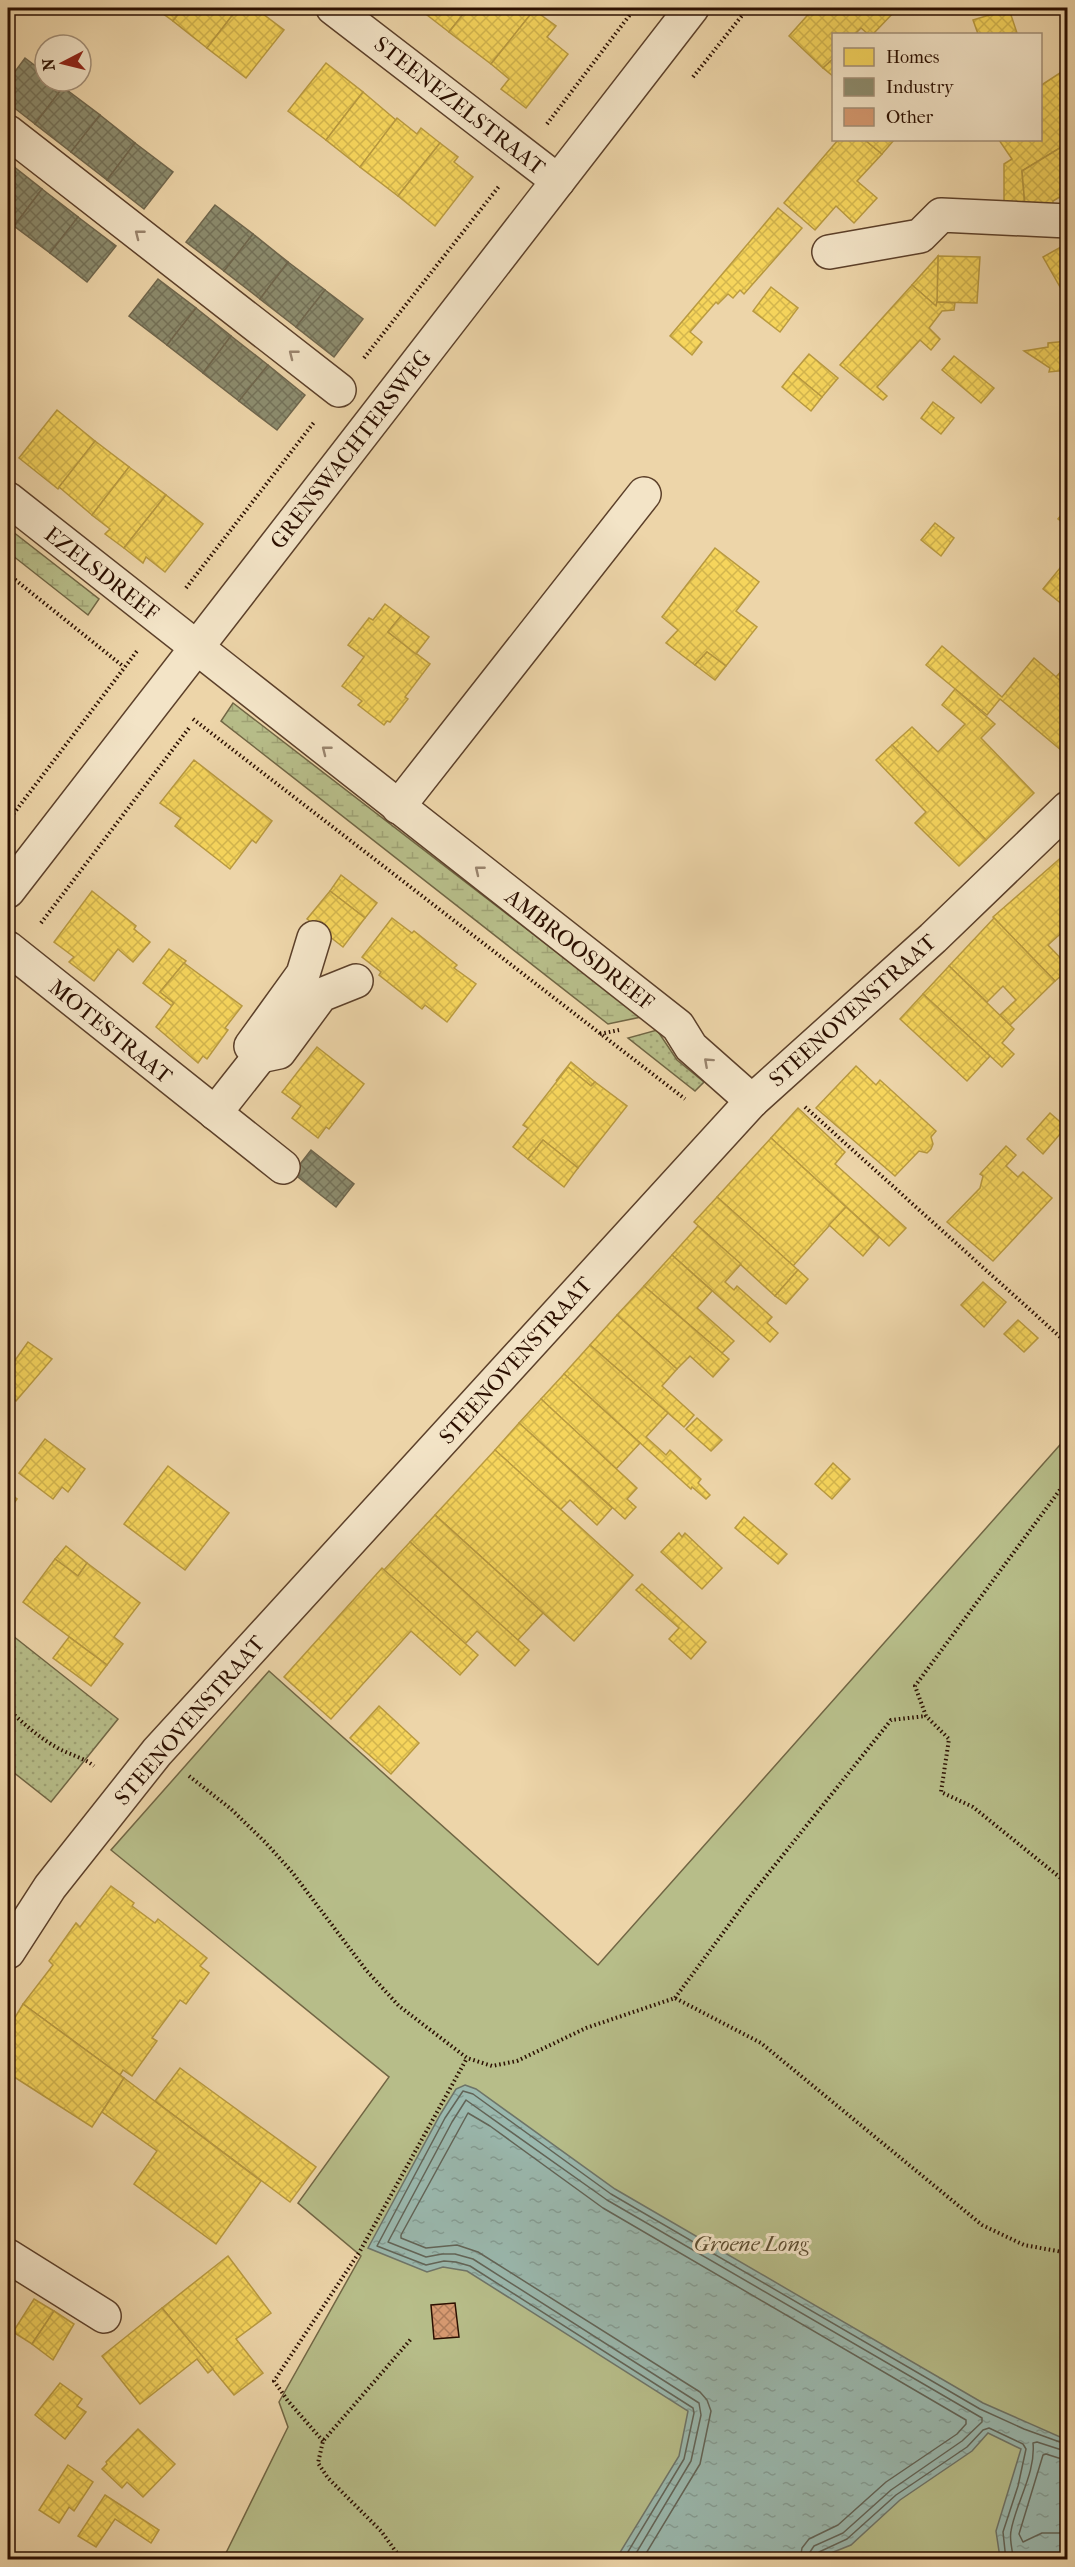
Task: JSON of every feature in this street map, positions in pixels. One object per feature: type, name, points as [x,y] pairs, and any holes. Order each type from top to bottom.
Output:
[{"type":"street","name":"STEENEZELSTRAAT","points":[[333,8],[558,181]]},
{"type":"street","name":"GRENSWACHTERSWEG","points":[[8,891],[692,8]]},
{"type":"street","points":[[8,132],[339,390]]},
{"type":"street","points":[[829,252],[920,236],[941,215],[1068,221]]},
{"type":"street","points":[[398,807],[644,494]]},
{"type":"street","name":"EZELSDREEF","points":[[8,499],[196,647]]},
{"type":"street","name":"AMBROOSDREEF","points":[[196,647],[678,1026],[692,1047],[763,1090]]},
{"type":"street","name":"STEENOVENSTRAAT","points":[[8,1952],[50,1887],[157,1752],[763,1090],[933,938],[1068,808]]},
{"type":"street","points":[[260,1056],[251,1046],[303,974],[314,938]]},
{"type":"street","name":"MOTESTRAAT","points":[[8,948],[283,1167]]},
{"type":"street","points":[[215,1113],[260,1056],[279,1052],[321,995],[356,981]]},
{"type":"street","points":[[8,2256],[104,2316]]},
{"type":"path","points":[[8,574],[160,695],[726,1130]]},
{"type":"path","points":[[763,1090],[1068,1344]]},
{"type":"path","points":[[1068,1479],[915,1686],[926,1716],[949,1739],[941,1792],[973,1807],[1068,1884]]},
{"type":"path","points":[[8,1709],[28,1729],[58,1748],[84,1759],[126,1791]]},
{"type":"path","points":[[157,1752],[231,1809],[265,1842],[292,1872],[366,1970],[399,2006],[467,2058],[492,2066],[517,2061],[586,2028],[675,1998],[751,1895],[891,1720],[926,1716]]},
{"type":"path","points":[[675,1998],[760,2043],[982,2225],[1024,2245],[1068,2253]]},
{"type":"path","points":[[323,2441],[288,2402],[274,2381],[360,2252],[467,2058]]},
{"type":"path","points":[[402,2559],[381,2531],[328,2478],[318,2463],[323,2441],[411,2339]]},
{"type":"green space","points":[[8,528],[99,599],[88,615],[8,552]]},
{"type":"green space","points":[[233,703],[641,1017],[608,1024],[221,721]]},
{"type":"green space","points":[[657,1030],[677,1060],[704,1082],[695,1091],[628,1038]]},
{"type":"green space","name":"Groene Long","points":[[1067,1437],[1067,2559],[223,2559],[288,2427],[279,2402],[361,2256],[298,2203],[389,2077],[111,1850],[269,1671],[598,1965]]},
{"type":"green space","points":[[8,1632],[118,1719],[51,1802],[8,1768]]},
{"type":"water","points":[[465,2085],[476,2089],[615,2189],[983,2403],[1067,2440],[1067,2556],[1017,2560],[1000,2558],[996,2531],[1021,2449],[988,2433],[972,2451],[900,2500],[851,2545],[816,2559],[616,2559],[679,2456],[688,2411],[467,2271],[443,2267],[427,2272],[368,2248],[440,2115],[456,2089]]},
{"type":"building: Homes","points":[[155,8],[183,8],[173,21]]},
{"type":"building: Homes","points":[[183,8],[238,8],[207,48],[173,21]]},
{"type":"building: Homes","points":[[238,8],[255,8],[284,30],[246,78],[207,48]]},
{"type":"building: Homes","points":[[418,8],[468,8],[449,32]]},
{"type":"building: Homes","points":[[468,8],[531,8],[534,10],[491,64],[449,32]]},
{"type":"building: Homes","points":[[814,8],[898,8],[874,33],[867,33],[861,28],[856,33],[832,33],[832,60],[823,68],[789,36]]},
{"type":"building: Homes","points":[[1009,9],[1017,33],[978,33],[973,20]]},
{"type":"building: Homes","points":[[534,10],[556,26],[547,37],[568,54],[526,108],[501,89],[509,79],[491,64]]},
{"type":"building: Homes","points":[[832,60],[832,75],[823,68]]},
{"type":"building: Homes","points":[[326,63],[363,92],[326,140],[288,111]]},
{"type":"building: Homes","points":[[1063,71],[1068,76],[1068,143],[1022,171],[1025,206],[1004,206],[1004,164],[1012,159],[1000,141],[1042,141],[1042,85]]},
{"type":"building: Homes","points":[[363,92],[396,120],[360,167],[326,140]]},
{"type":"building: Homes","points":[[397,118],[417,134],[421,128],[440,143],[398,196],[360,167]]},
{"type":"building: Homes","points":[[837,141],[866,141],[882,154],[857,181],[877,198],[854,223],[836,206],[815,230],[784,203]]},
{"type":"building: Homes","points":[[866,141],[893,141],[882,154]]},
{"type":"building: Homes","points":[[440,143],[458,157],[454,162],[473,177],[435,226],[398,196]]},
{"type":"building: Homes","points":[[1068,143],[1068,192],[1053,201],[1053,206],[1025,206],[1022,171]]},
{"type":"building: Homes","points":[[778,208],[802,228],[744,294],[740,290],[733,298],[728,294],[718,304],[716,302],[690,332],[702,342],[692,355],[670,336]]},
{"type":"building: Homes","points":[[1068,243],[1068,301],[1043,257]]},
{"type":"building: Homes","points":[[938,256],[980,257],[977,303],[937,302]]},
{"type":"building: Homes","points":[[938,256],[937,302],[936,306],[912,285]]},
{"type":"building: Homes","points":[[912,285],[936,306],[937,302],[955,303],[954,310],[942,311],[929,328],[940,339],[931,350],[920,340],[877,387],[887,396],[883,400],[840,365]]},
{"type":"building: Homes","points":[[771,287],[798,308],[780,332],[753,311]]},
{"type":"building: Homes","points":[[1068,341],[1068,370],[1049,372],[1050,368],[1024,351],[1048,347],[1048,343]]},
{"type":"building: Homes","points":[[809,354],[838,378],[822,397],[793,373]]},
{"type":"building: Homes","points":[[954,356],[994,388],[981,403],[942,370]]},
{"type":"building: Homes","points":[[793,373],[822,397],[811,411],[782,387]]},
{"type":"building: Homes","points":[[933,402],[954,418],[941,434],[921,418]]},
{"type":"building: Homes","points":[[57,410],[95,441],[58,489],[19,458]]},
{"type":"building: Homes","points":[[95,441],[129,467],[92,515],[59,487]]},
{"type":"building: Homes","points":[[129,467],[166,495],[124,548],[105,534],[110,529],[92,515]]},
{"type":"building: Homes","points":[[166,495],[203,524],[165,572],[146,557],[143,563],[124,548]]},
{"type":"building: Homes","points":[[1068,507],[1068,527],[1058,519]]},
{"type":"building: Homes","points":[[935,523],[954,538],[941,556],[921,540]]},
{"type":"building: Homes","points":[[715,548],[759,582],[736,611],[757,627],[726,666],[707,652],[695,665],[666,643],[678,630],[662,617]]},
{"type":"building: Homes","points":[[1060,568],[1068,575],[1068,609],[1043,589]]},
{"type":"building: Homes","points":[[385,604],[401,616],[388,632],[430,664],[405,697],[408,699],[390,722],[387,721],[384,725],[358,705],[362,701],[342,686],[364,657],[348,645],[369,618],[373,620]]},
{"type":"building: Homes","points":[[401,616],[429,637],[416,654],[388,632]]},
{"type":"building: Homes","points":[[942,646],[1002,697],[1034,658],[1068,687],[1068,756],[1000,699],[987,715],[926,665]]},
{"type":"building: Homes","points":[[707,652],[726,666],[715,680],[695,665]]},
{"type":"building: Homes","points":[[1068,664],[1068,687],[1056,677]]},
{"type":"building: Homes","points":[[955,689],[995,724],[981,738],[1034,793],[986,840],[892,745],[912,727],[938,752],[965,724],[942,705]]},
{"type":"building: Homes","points":[[892,745],[986,840],[959,866],[915,823],[926,812],[876,760]]},
{"type":"building: Homes","points":[[194,760],[272,821],[256,843],[252,840],[230,869],[175,826],[181,818],[160,803]]},
{"type":"building: Homes","points":[[1064,855],[1068,859],[1068,927],[1048,945],[1068,966],[1068,970],[1055,981],[993,917]]},
{"type":"building: Homes","points":[[341,875],[377,903],[365,918],[330,891]]},
{"type":"building: Homes","points":[[92,891],[136,926],[134,929],[150,942],[133,962],[118,949],[94,981],[69,962],[74,957],[54,942]]},
{"type":"building: Homes","points":[[330,891],[365,918],[343,947],[307,919]]},
{"type":"building: Homes","points":[[392,918],[412,933],[414,931],[457,965],[454,968],[476,984],[447,1022],[425,1005],[422,1009],[379,975],[381,972],[362,957]]},
{"type":"building: Homes","points":[[994,918],[1055,981],[1010,1025],[1000,1015],[1016,1000],[1003,986],[987,1002],[949,966]]},
{"type":"building: Homes","points":[[169,949],[186,961],[160,992],[174,1003],[172,1006],[143,983]]},
{"type":"building: Homes","points":[[184,963],[242,1006],[225,1028],[228,1030],[207,1059],[203,1056],[198,1063],[156,1027],[174,1003],[160,992]]},
{"type":"building: Homes","points":[[949,966],[1014,1029],[1002,1043],[1014,1054],[1002,1067],[923,994]]},
{"type":"building: Homes","points":[[923,994],[990,1056],[967,1081],[900,1019]]},
{"type":"building: Homes","points":[[317,1047],[364,1084],[329,1129],[326,1127],[318,1138],[292,1118],[301,1106],[282,1092]]},
{"type":"building: Homes","points":[[571,1062],[595,1082],[591,1086],[568,1067],[556,1081]]},
{"type":"building: Homes","points":[[856,1066],[876,1085],[880,1080],[936,1131],[931,1137],[933,1144],[931,1149],[927,1153],[919,1151],[895,1176],[816,1108]]},
{"type":"building: Homes","points":[[568,1067],[591,1086],[595,1082],[627,1106],[578,1168],[543,1140],[528,1159],[513,1147],[528,1128],[523,1125]]},
{"type":"building: Homes","points":[[798,1108],[845,1152],[835,1164],[906,1228],[889,1246],[771,1138]]},
{"type":"building: Homes","points":[[1050,1113],[1066,1127],[1043,1154],[1027,1139]]},
{"type":"building: Homes","points":[[771,1138],[846,1207],[793,1266],[717,1197]]},
{"type":"building: Homes","points":[[543,1140],[578,1168],[564,1187],[528,1159]]},
{"type":"building: Homes","points":[[1006,1146],[1016,1155],[1006,1166],[1018,1177],[1023,1172],[1052,1198],[993,1261],[947,1222],[980,1188],[983,1176],[980,1174]]},
{"type":"building: Homes","points":[[717,1197],[798,1270],[775,1296],[694,1222]]},
{"type":"building: Homes","points":[[846,1207],[879,1237],[863,1256],[829,1225]]},
{"type":"building: Homes","points":[[698,1226],[741,1264],[725,1282],[734,1290],[737,1286],[772,1317],[767,1323],[778,1333],[770,1342],[672,1255]]},
{"type":"building: Homes","points":[[672,1255],[712,1291],[697,1308],[734,1341],[722,1353],[644,1286]]},
{"type":"building: Homes","points":[[798,1270],[808,1279],[786,1304],[775,1296]]},
{"type":"building: Homes","points":[[983,1282],[1006,1302],[984,1327],[961,1305]]},
{"type":"building: Homes","points":[[644,1286],[729,1359],[713,1377],[690,1356],[677,1369],[617,1315]]},
{"type":"building: Homes","points":[[617,1315],[677,1369],[662,1386],[694,1415],[684,1427],[590,1345]]},
{"type":"building: Homes","points":[[1018,1320],[1038,1338],[1024,1352],[1004,1334]]},
{"type":"building: Homes","points":[[28,1342],[52,1359],[16,1401],[8,1395],[8,1370]]},
{"type":"building: Homes","points":[[590,1345],[668,1413],[646,1437],[666,1455],[670,1450],[701,1479],[698,1483],[710,1495],[706,1499],[692,1487],[691,1489],[564,1374]]},
{"type":"building: Homes","points":[[564,1374],[640,1443],[616,1469],[541,1399]]},
{"type":"building: Homes","points":[[541,1399],[637,1488],[627,1499],[636,1507],[625,1519],[519,1423]]},
{"type":"building: Homes","points":[[697,1418],[722,1440],[711,1451],[686,1429]]},
{"type":"building: Homes","points":[[519,1423],[612,1508],[597,1525],[570,1500],[560,1510],[495,1450]]},
{"type":"building: Homes","points":[[45,1439],[85,1469],[68,1492],[62,1487],[53,1499],[19,1473]]},
{"type":"building: Homes","points":[[495,1450],[633,1575],[574,1641],[435,1515]]},
{"type":"building: Homes","points":[[833,1463],[850,1479],[832,1499],[815,1484]]},
{"type":"building: Homes","points":[[168,1466],[229,1513],[185,1570],[124,1524]]},
{"type":"building: Homes","points":[[8,1492],[17,1499],[8,1512]]},
{"type":"building: Homes","points":[[435,1515],[543,1613],[517,1641],[410,1542]]},
{"type":"building: Homes","points":[[744,1517],[787,1554],[778,1564],[735,1528]]},
{"type":"building: Homes","points":[[679,1533],[682,1537],[685,1533],[722,1568],[702,1589],[661,1552]]},
{"type":"building: Homes","points":[[410,1542],[529,1650],[515,1666],[477,1631],[465,1644],[384,1570]]},
{"type":"building: Homes","points":[[66,1546],[87,1563],[78,1576],[55,1559]]},
{"type":"building: Homes","points":[[55,1559],[78,1576],[87,1563],[140,1603],[114,1637],[123,1644],[107,1665],[23,1602]]},
{"type":"building: Homes","points":[[382,1568],[478,1655],[460,1675],[411,1631],[331,1719],[284,1677]]},
{"type":"building: Homes","points":[[642,1584],[706,1642],[691,1659],[669,1639],[679,1628],[636,1590]]},
{"type":"building: Homes","points":[[69,1637],[107,1665],[91,1686],[53,1658]]},
{"type":"building: Homes","points":[[379,1706],[419,1743],[391,1774],[350,1738]]},
{"type":"building: Homes","points":[[111,1886],[134,1903],[132,1906],[155,1923],[158,1919],[207,1958],[200,1966],[209,1973],[186,2004],[180,2000],[152,2038],[157,2041],[132,2076],[123,2070],[120,2075],[23,2004],[53,1965],[49,1961],[76,1923],[80,1927]]},
{"type":"building: Homes","points":[[23,2004],[124,2078],[92,2127],[8,2073],[8,2029]]},
{"type":"building: Homes","points":[[180,2068],[316,2167],[290,2202],[155,2101]]},
{"type":"building: Homes","points":[[124,2078],[261,2181],[216,2244],[134,2184],[157,2151],[102,2112]]},
{"type":"building: Homes","points":[[228,2256],[271,2313],[236,2339],[263,2373],[234,2395],[162,2308]]},
{"type":"building: Homes","points":[[34,2299],[54,2311],[32,2344],[13,2332]]},
{"type":"building: Homes","points":[[162,2308],[213,2369],[208,2373],[197,2359],[140,2404],[102,2356]]},
{"type":"building: Homes","points":[[54,2311],[74,2324],[53,2360],[32,2344]]},
{"type":"building: Homes","points":[[60,2383],[82,2399],[77,2406],[86,2412],[65,2439],[35,2415]]},
{"type":"building: Homes","points":[[138,2429],[175,2464],[143,2497],[127,2482],[122,2488],[102,2469]]},
{"type":"building: Homes","points":[[68,2465],[93,2482],[74,2511],[69,2507],[59,2523],[39,2510]]},
{"type":"building: Homes","points":[[105,2495],[159,2530],[151,2543],[115,2519],[96,2547],[78,2536]]},
{"type":"building: Industry","points":[[25,58],[33,64],[33,93],[58,93],[35,124],[8,103],[8,81]]},
{"type":"building: Industry","points":[[58,93],[71,93],[100,115],[71,152],[35,124]]},
{"type":"building: Industry","points":[[100,115],[135,143],[107,180],[71,152]]},
{"type":"building: Industry","points":[[135,143],[173,172],[144,209],[107,180]]},
{"type":"building: Industry","points":[[8,162],[42,189],[14,226],[8,221]]},
{"type":"building: Industry","points":[[42,189],[78,217],[50,253],[14,226]]},
{"type":"building: Industry","points":[[215,205],[253,234],[224,271],[186,242]]},
{"type":"building: Industry","points":[[78,217],[116,246],[87,282],[50,253]]},
{"type":"building: Industry","points":[[253,234],[288,262],[260,299],[224,271]]},
{"type":"building: Industry","points":[[288,262],[325,290],[296,327],[260,299]]},
{"type":"building: Industry","points":[[158,279],[196,308],[167,345],[129,316]]},
{"type":"building: Industry","points":[[325,290],[363,319],[334,357],[296,327]]},
{"type":"building: Industry","points":[[196,308],[231,336],[203,373],[167,345]]},
{"type":"building: Industry","points":[[231,336],[268,365],[239,401],[203,373]]},
{"type":"building: Industry","points":[[268,365],[305,395],[277,430],[239,401]]},
{"type":"building: Industry","points":[[311,1150],[354,1184],[336,1207],[293,1173]]},
{"type":"building: Other","points":[[455,2303],[459,2337],[434,2339],[431,2305]]}]
